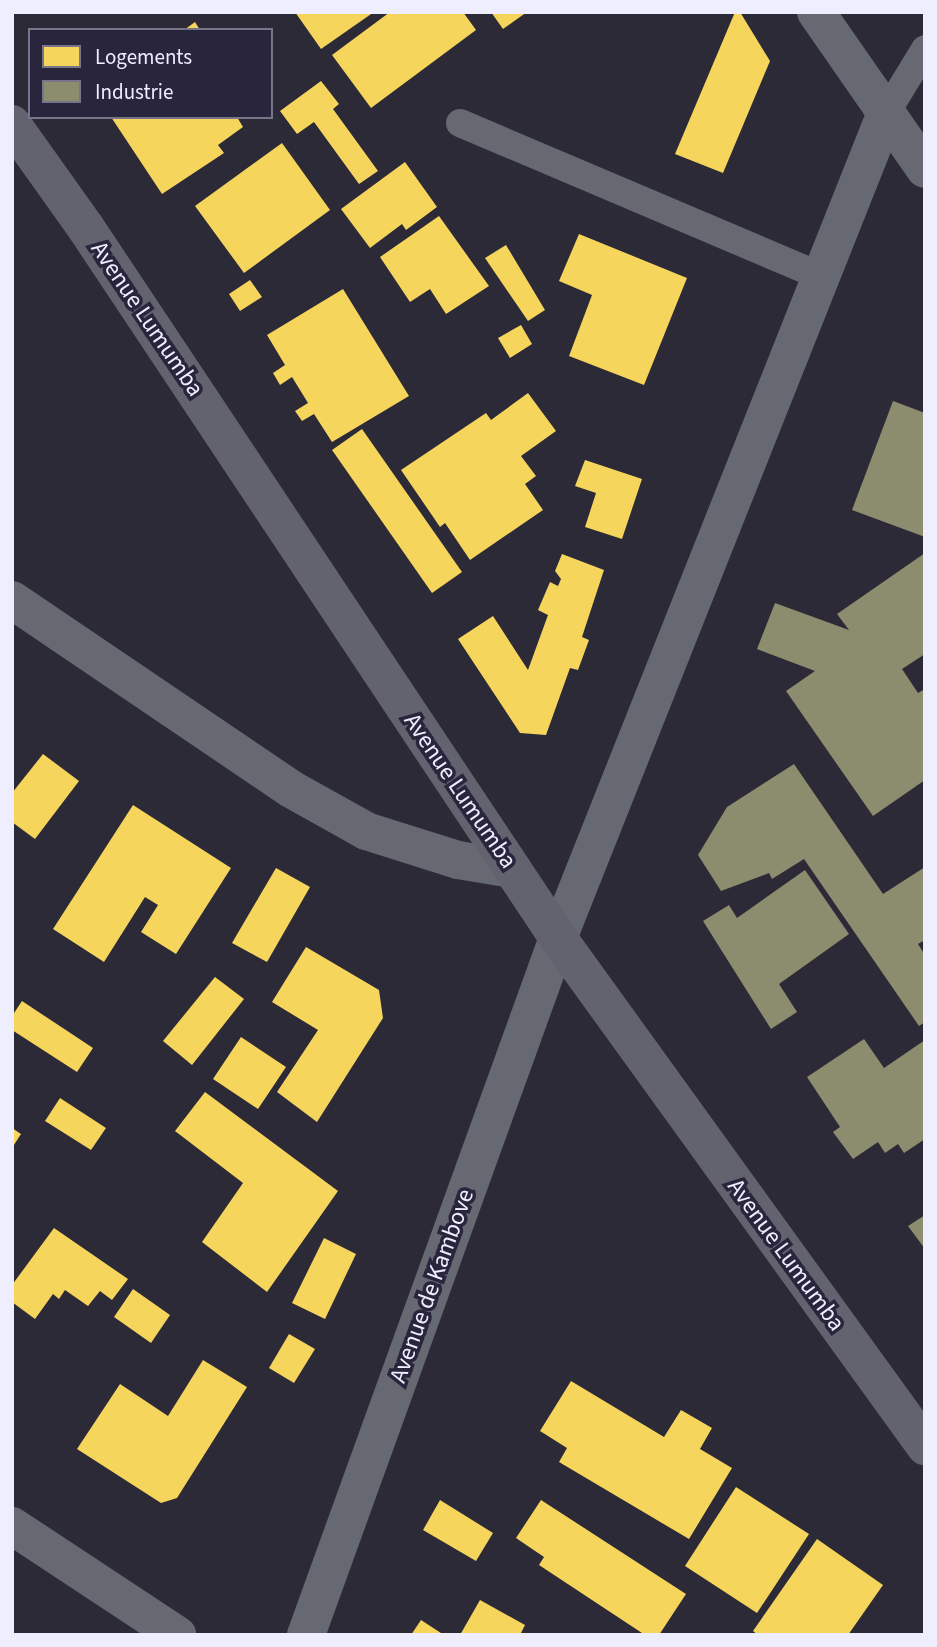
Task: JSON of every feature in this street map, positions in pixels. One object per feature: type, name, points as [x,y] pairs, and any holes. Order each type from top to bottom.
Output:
[{"type":"highway","name":"Avenue Lumumba","points":[[12,124],[86,228],[558,938],[925,1446]]},
{"type":"street","points":[[816,12],[925,169]]},
{"type":"street","name":"Avenue de Kambove","points":[[306,1635],[558,938],[886,113]]},
{"type":"street","points":[[12,600],[291,789],[366,831],[458,860],[512,869]]},
{"type":"street","points":[[12,1526],[177,1635]]},
{"type":"lane","points":[[886,113],[925,49]]},
{"type":"lane","points":[[460,123],[821,276]]},
{"type":"building: Logements","points":[[295,12],[374,12],[321,49]]},
{"type":"building: Logements","points":[[390,12],[463,12],[476,30],[371,108],[332,55]]},
{"type":"building: Logements","points":[[491,12],[527,12],[503,29]]},
{"type":"building: Logements","points":[[735,12],[740,12],[770,61],[723,173],[675,154]]},
{"type":"building: Logements","points":[[195,22],[199,28],[187,28]]},
{"type":"building: Logements","points":[[321,81],[339,104],[333,109],[378,171],[359,184],[314,122],[297,134],[280,111]]},
{"type":"building: Logements","points":[[112,119],[238,119],[243,127],[218,145],[224,153],[162,194]]},
{"type":"building: Logements","points":[[282,143],[330,210],[244,273],[195,206]]},
{"type":"building: Logements","points":[[405,162],[437,207],[406,230],[402,224],[370,248],[341,209]]},
{"type":"building: Logements","points":[[439,216],[489,286],[446,314],[430,289],[410,302],[380,257]]},
{"type":"building: Logements","points":[[579,234],[687,278],[644,385],[569,356],[592,295],[559,281]]},
{"type":"building: Logements","points":[[506,245],[545,310],[528,321],[485,258]]},
{"type":"building: Logements","points":[[250,280],[262,297],[240,311],[229,294]]},
{"type":"building: Logements","points":[[343,289],[409,396],[332,442],[314,414],[302,421],[295,411],[308,403],[292,377],[280,385],[273,373],[285,365],[267,335]]},
{"type":"building: Logements","points":[[521,325],[532,344],[510,358],[498,338]]},
{"type":"building: Logements","points":[[528,393],[556,431],[521,456],[536,476],[525,484],[543,510],[470,560],[445,523],[440,527],[401,470],[486,413],[491,420]]},
{"type":"building: Logements","points":[[362,429],[462,572],[432,593],[332,450]]},
{"type":"building: Logements","points":[[585,460],[642,479],[622,539],[585,527],[596,493],[575,486]]},
{"type":"building: Logements","points":[[562,554],[604,570],[582,637],[589,640],[578,670],[570,668],[546,735],[520,733],[458,639],[493,616],[528,670],[548,615],[538,610],[550,582],[558,586],[561,579],[555,571]]},
{"type":"building: Logements","points":[[43,754],[79,781],[35,839],[12,822],[12,793]]},
{"type":"building: Logements","points":[[133,805],[231,868],[176,954],[141,932],[158,905],[145,897],[104,962],[53,929]]},
{"type":"building: Logements","points":[[276,868],[310,887],[267,962],[232,943]]},
{"type":"building: Logements","points":[[306,947],[379,990],[383,1018],[317,1122],[277,1092],[318,1030],[272,1002]]},
{"type":"building: Logements","points":[[215,977],[244,999],[192,1065],[163,1041]]},
{"type":"building: Logements","points":[[22,1001],[93,1048],[77,1072],[12,1030],[12,1016]]},
{"type":"building: Logements","points":[[241,1037],[286,1067],[258,1109],[213,1079]]},
{"type":"building: Logements","points":[[205,1092],[338,1191],[267,1292],[202,1242],[243,1183],[175,1131]]},
{"type":"building: Logements","points":[[60,1098],[106,1128],[91,1150],[45,1121]]},
{"type":"building: Logements","points":[[12,1128],[21,1134],[12,1148]]},
{"type":"building: Logements","points":[[54,1228],[128,1279],[112,1300],[100,1291],[88,1306],[65,1290],[59,1299],[53,1294],[35,1319],[12,1302],[12,1285]]},
{"type":"building: Logements","points":[[324,1238],[356,1254],[325,1319],[292,1303]]},
{"type":"building: Logements","points":[[133,1289],[170,1315],[151,1343],[114,1317]]},
{"type":"building: Logements","points":[[289,1334],[315,1349],[294,1383],[269,1368]]},
{"type":"building: Logements","points":[[203,1360],[247,1387],[177,1498],[161,1503],[77,1449],[120,1384],[168,1416]]},
{"type":"building: Logements","points":[[571,1381],[664,1437],[681,1410],[712,1428],[700,1449],[732,1468],[689,1539],[559,1462],[567,1448],[540,1431]]},
{"type":"building: Logements","points":[[736,1487],[809,1534],[757,1613],[685,1566]]},
{"type":"building: Logements","points":[[440,1500],[493,1533],[476,1561],[423,1530]]},
{"type":"building: Logements","points":[[541,1500],[686,1594],[659,1635],[645,1635],[539,1565],[544,1557],[516,1538]]},
{"type":"building: Logements","points":[[817,1539],[883,1585],[848,1635],[758,1635],[753,1631]]},
{"type":"building: Logements","points":[[480,1600],[525,1625],[520,1635],[460,1635]]},
{"type":"building: Logements","points":[[421,1620],[444,1635],[411,1635]]},
{"type":"building: Industrie","points":[[893,401],[925,413],[925,537],[852,510]]},
{"type":"building: Industrie","points":[[925,553],[925,654],[902,669],[918,693],[925,689],[925,780],[873,816],[786,691],[815,671],[757,649],[775,603],[849,630],[837,614]]},
{"type":"building: Industrie","points":[[794,764],[883,894],[925,867],[925,940],[918,944],[925,955],[925,1022],[919,1026],[804,859],[772,879],[769,873],[721,891],[698,855],[727,807]]},
{"type":"building: Industrie","points":[[805,870],[849,934],[779,984],[797,1012],[771,1029],[703,921],[729,905],[737,918]]},
{"type":"building: Industrie","points":[[864,1039],[884,1068],[925,1040],[925,1139],[904,1153],[898,1144],[885,1153],[878,1142],[853,1159],[833,1132],[840,1127],[807,1077]]},
{"type":"building: Industrie","points":[[925,1215],[925,1249],[908,1226]]}]
